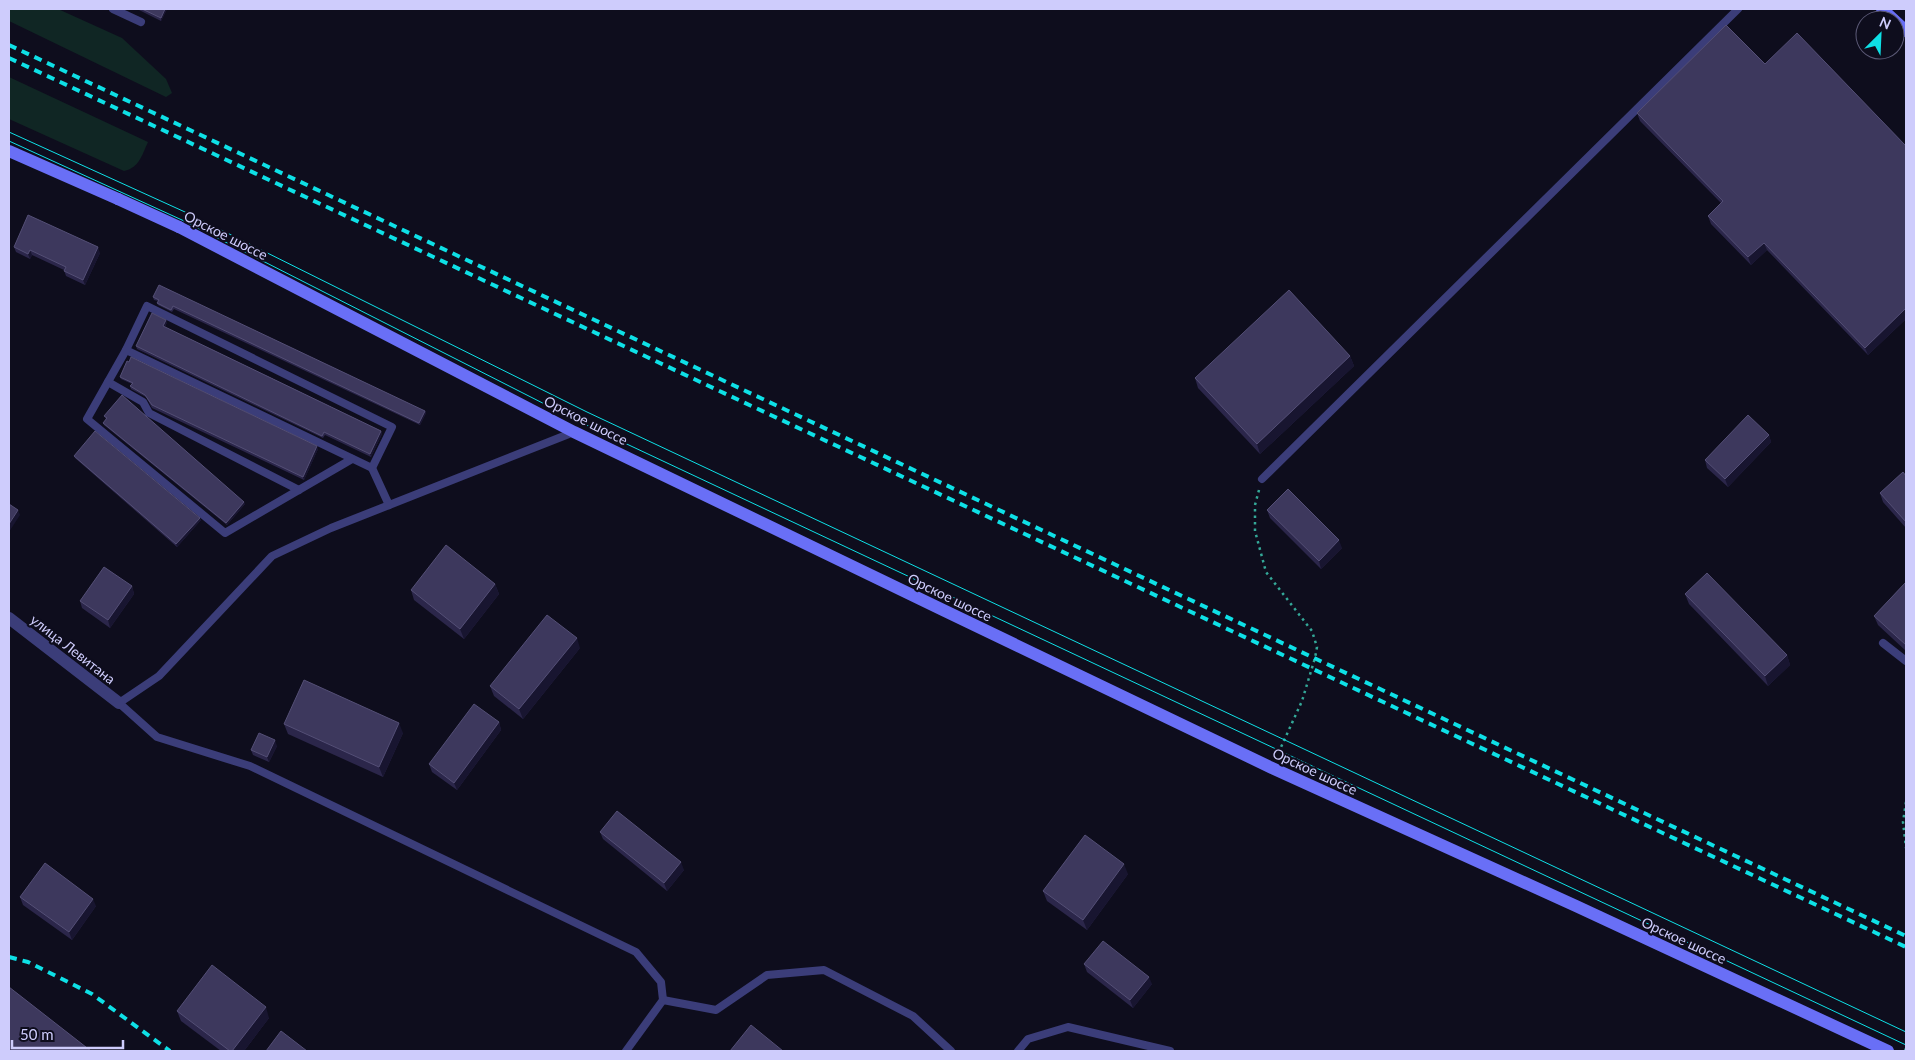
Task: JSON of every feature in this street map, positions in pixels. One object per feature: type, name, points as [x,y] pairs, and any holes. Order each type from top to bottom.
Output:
[{"type":"street","name":"Орское шоссе","points":[[9,151],[179,227],[574,432],[1272,768],[1576,906],[1879,1049]]},
{"type":"street","name":"улица Левитана","points":[[9,618],[119,703]]},
{"type":"lane","points":[[113,9],[141,22]]},
{"type":"lane","points":[[1262,479],[1738,9]]},
{"type":"lane","points":[[352,459],[225,533],[88,419],[126,350],[147,306],[392,428],[372,468]]},
{"type":"lane","points":[[126,350],[372,468],[389,505]]},
{"type":"lane","points":[[108,382],[143,402],[149,413],[299,490]]},
{"type":"lane","points":[[574,432],[331,528],[272,556],[159,676],[119,703],[157,737],[250,766],[636,952],[661,982],[663,1000],[626,1051]]},
{"type":"lane","points":[[1883,644],[1906,660]]},
{"type":"lane","points":[[663,1000],[716,1010],[767,975],[824,970],[913,1016],[951,1051]]},
{"type":"lane","points":[[1018,1051],[1028,1039],[1068,1027],[1170,1051]]},
{"type":"path","points":[[1262,479],[1255,505],[1255,531],[1266,572],[1312,631],[1317,647],[1302,701],[1272,768]]},
{"type":"path","points":[[1906,802],[1902,822],[1906,848]]},
{"type":"green space","points":[[9,9],[58,9],[122,38],[166,79],[172,93],[166,97],[9,21]]},
{"type":"green space","points":[[9,77],[148,142],[137,164],[124,171],[9,119]]},
{"type":"building","points":[[142,9],[165,9],[161,18]]},
{"type":"building","points":[[1726,25],[1765,64],[1797,33],[1906,146],[1906,308],[1865,348],[1764,243],[1748,257],[1708,216],[1723,201],[1637,113]]},
{"type":"building","points":[[28,215],[98,247],[83,280],[64,271],[66,267],[30,250],[28,254],[14,247]]},
{"type":"building","points":[[159,285],[425,411],[419,423],[173,306],[171,310],[157,303],[159,300],[153,297]]},
{"type":"building","points":[[1289,290],[1350,356],[1257,444],[1195,378]]},
{"type":"building","points":[[152,313],[166,320],[163,326],[381,431],[370,454],[324,432],[322,436],[136,346]]},
{"type":"building","points":[[131,357],[317,446],[303,477],[152,405],[145,395],[130,386],[133,383],[120,377],[127,361],[129,362]]},
{"type":"building","points":[[122,395],[244,502],[226,523],[103,423],[107,418],[104,416]]},
{"type":"building","points":[[1748,415],[1769,435],[1725,479],[1705,460]]},
{"type":"building","points":[[95,431],[200,518],[176,544],[74,456]]},
{"type":"building","points":[[1903,472],[1906,476],[1906,522],[1880,493]]},
{"type":"building","points":[[1288,489],[1339,540],[1319,561],[1267,510]]},
{"type":"building","points":[[9,504],[18,510],[9,524]]},
{"type":"building","points":[[446,545],[495,584],[460,629],[411,590]]},
{"type":"building","points":[[104,567],[132,586],[108,620],[80,601]]},
{"type":"building","points":[[1707,573],[1787,655],[1765,676],[1685,594]]},
{"type":"building","points":[[1906,582],[1906,645],[1874,616]]},
{"type":"building","points":[[547,615],[577,638],[519,709],[490,686]]},
{"type":"building","points":[[304,680],[399,723],[379,767],[284,724]]},
{"type":"building","points":[[474,704],[499,722],[454,783],[429,764]]},
{"type":"building","points":[[259,733],[275,740],[267,757],[251,750]]},
{"type":"building","points":[[617,811],[681,862],[664,883],[600,832]]},
{"type":"building","points":[[1085,835],[1124,864],[1083,920],[1043,891]]},
{"type":"building","points":[[45,863],[93,899],[69,932],[20,897]]},
{"type":"building","points":[[1103,941],[1149,977],[1130,1000],[1084,964]]},
{"type":"building","points":[[212,965],[266,1007],[232,1051],[177,1011]]},
{"type":"building","points":[[9,987],[91,1051],[9,1051]]},
{"type":"building","points":[[751,1025],[783,1051],[730,1051]]},
{"type":"building","points":[[281,1031],[307,1051],[266,1051]]},
{"type":"tram line","points":[[9,132],[185,212],[587,412],[1906,1032]]},
{"type":"tram line","points":[[9,141],[182,220],[582,423],[1906,1045]]},
{"type":"railway","points":[[9,45],[1906,936]]},
{"type":"railway","points":[[9,58],[1906,947]]},
{"type":"railway","points":[[9,957],[28,962],[92,994],[170,1051]]}]
